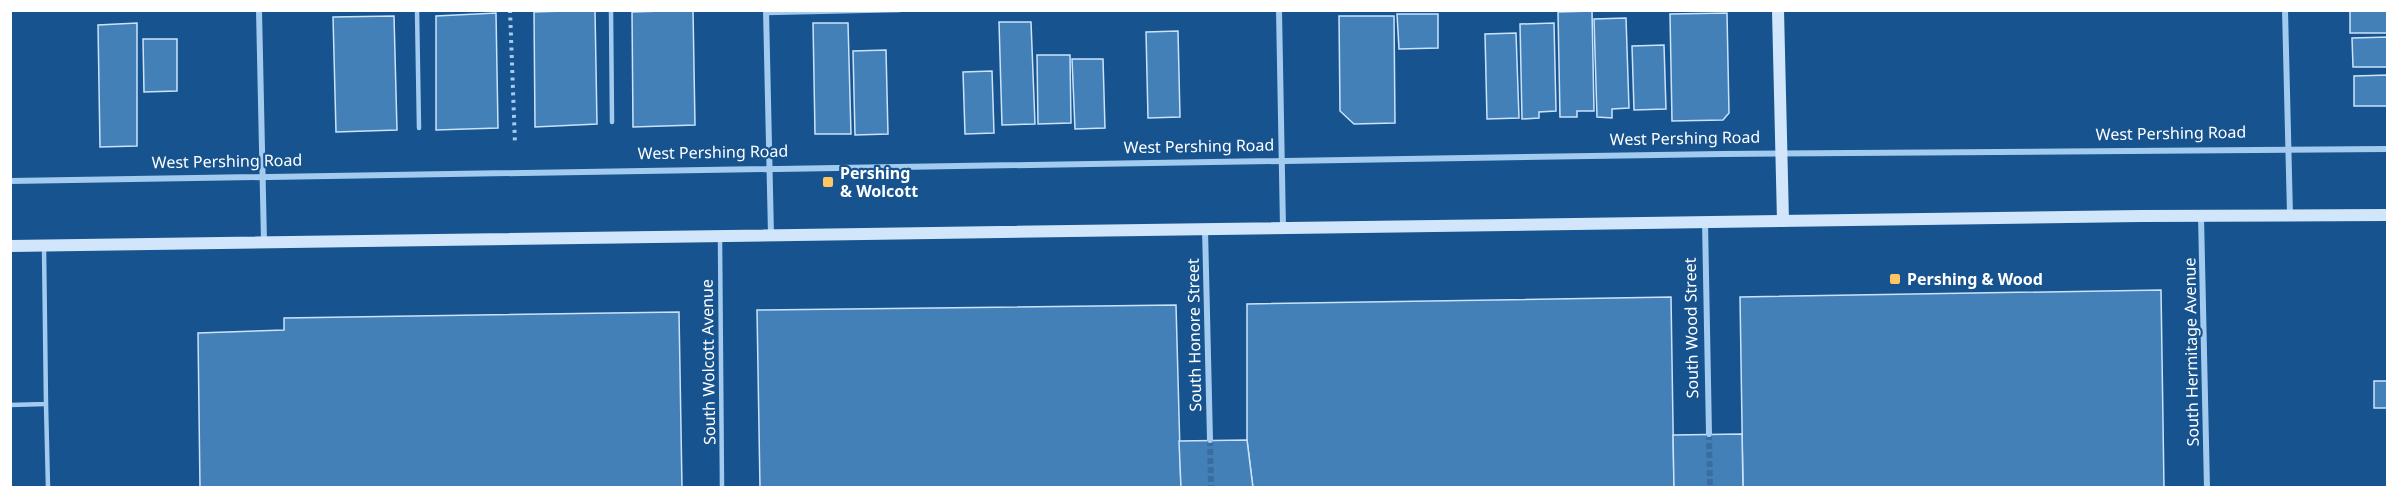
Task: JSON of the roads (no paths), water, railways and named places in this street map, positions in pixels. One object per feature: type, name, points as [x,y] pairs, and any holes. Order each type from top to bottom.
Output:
[{"type":"main road","points":[[1778,10],[1783,221]]},
{"type":"main road","points":[[10,246],[1705,222],[2388,215]]},
{"type":"street","points":[[259,10],[264,243]]},
{"type":"street","points":[[1279,10],[1284,228]]},
{"type":"street","points":[[2285,10],[2290,215]]},
{"type":"street","points":[[766,12],[771,235]]},
{"type":"street","name":"West Pershing Road","points":[[10,181],[1781,153],[2388,149]]},
{"type":"street","name":"South Hermitage Avenue","points":[[2201,216],[2207,488]]},
{"type":"street","name":"South Wood Street","points":[[1705,222],[1709,434]]},
{"type":"street","name":"South Honore Street","points":[[1205,229],[1210,440]]},
{"type":"lane","points":[[417,10],[419,128]]},
{"type":"lane","points":[[611,10],[612,122]]},
{"type":"lane","points":[[766,12],[900,10]]},
{"type":"lane","name":"South Wolcott Avenue","points":[[720,236],[722,488]]},
{"type":"lane","points":[[44,245],[48,488]]},
{"type":"lane","points":[[10,405],[46,404]]},
{"type":"tunnel","points":[[1709,434],[1710,488]]},
{"type":"tunnel","points":[[1210,440],[1211,488]]},
{"type":"place","name":"Pershing & Wolcott","points":[[828,182]]},
{"type":"place","name":"Pershing & Wood","points":[[1895,279]]}]
